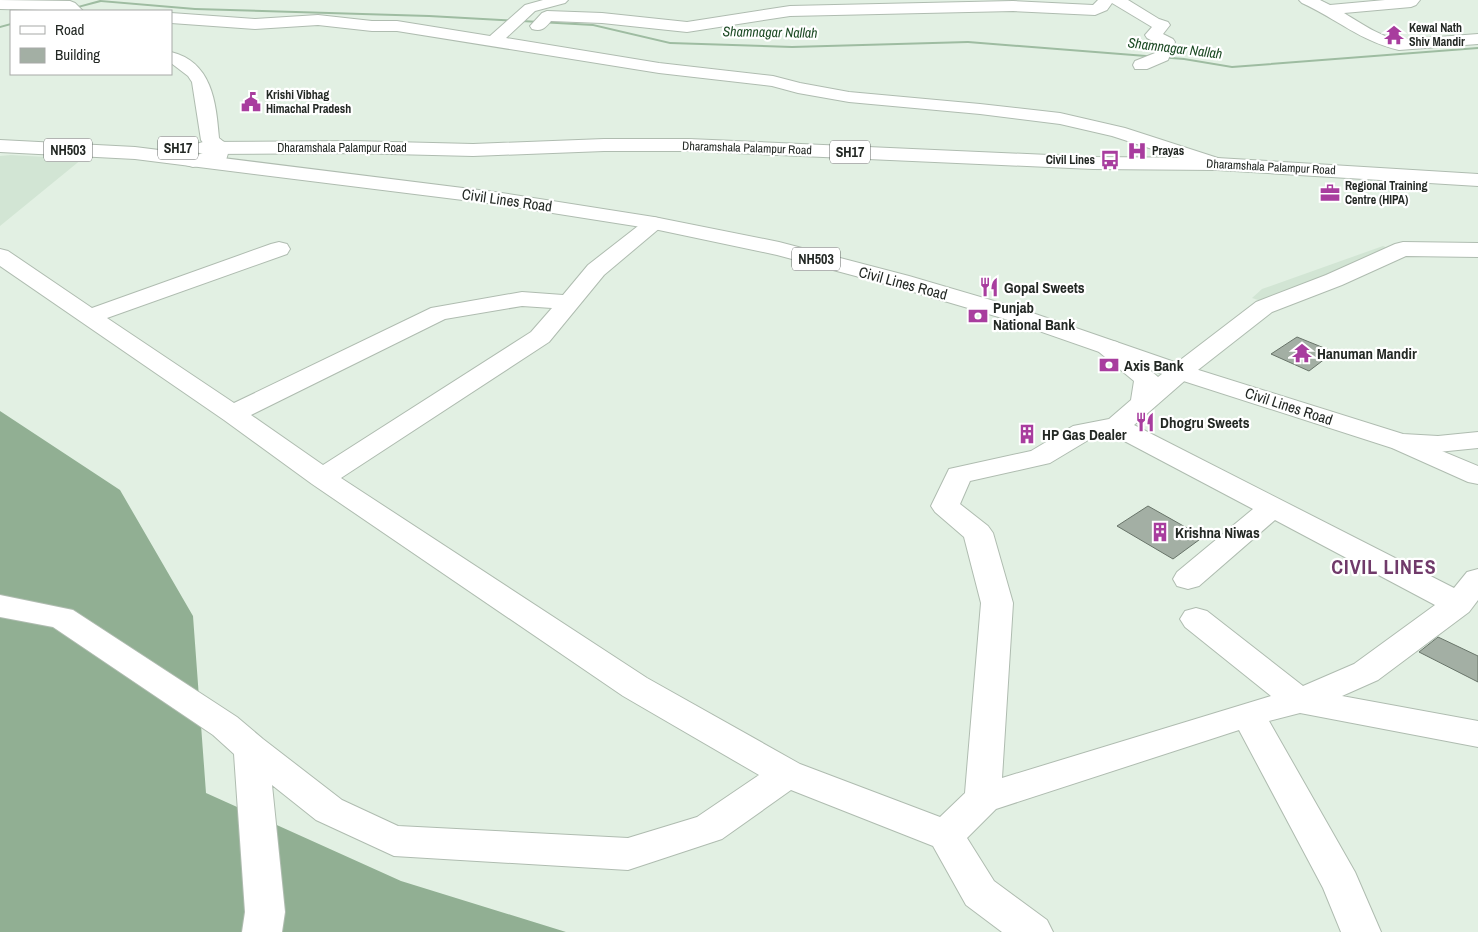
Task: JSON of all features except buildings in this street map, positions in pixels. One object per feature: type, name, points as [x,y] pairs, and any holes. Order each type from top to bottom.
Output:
[{"type":"main road","points":[[494,41],[530,8],[560,0]]},
{"type":"main road","points":[[581,33],[542,21],[602,18],[687,27],[790,11],[1008,3],[1095,10],[1102,6],[1106,0]]},
{"type":"main road","points":[[1117,0],[1153,22],[1162,25],[1153,35],[1167,42],[1162,56],[1141,65]]},
{"type":"main road","points":[[1307,0],[1329,10],[1372,38],[1390,44],[1399,45],[1478,39]]},
{"type":"main road","points":[[1329,10],[1411,2],[1412,0]]},
{"type":"main road","points":[[0,4],[76,6]]},
{"type":"main road","points":[[326,12],[372,26]]},
{"type":"main road","points":[[172,18],[255,24],[318,20],[372,26],[397,26],[649,66],[773,81],[787,86],[863,99],[980,109],[1084,123],[1136,137],[1216,164]]},
{"type":"main road","points":[[613,44],[651,59],[687,66],[705,73]]},
{"type":"main road","points":[[172,57],[177,59],[199,78],[210,131],[210,140],[221,147],[219,156],[193,161]]},
{"type":"main road","name":"Dharamshala Palampur Road","points":[[135,153],[178,148],[221,147],[352,147],[473,150],[604,145],[689,145],[1093,163],[1216,164],[1478,180]]},
{"type":"main road","name":"NH503","points":[[0,146],[135,153]]},
{"type":"main road","name":"Civil Lines Road","points":[[135,153],[495,198],[654,223],[779,249],[901,281],[1010,313],[1180,372],[1401,442],[1438,444],[1478,440]]},
{"type":"main road","points":[[322,478],[540,337],[596,270],[654,223]]},
{"type":"main road","points":[[90,316],[279,249]]},
{"type":"main road","points":[[983,799],[998,603],[978,533],[945,506],[958,475],[1040,457],[1082,432],[1116,426],[1180,372],[1264,307],[1334,280],[1403,249],[1478,250]]},
{"type":"main road","points":[[0,256],[233,414],[322,478],[635,687],[787,774],[946,835],[980,893],[1033,932]]},
{"type":"main road","points":[[233,414],[439,313],[522,299],[569,302]]},
{"type":"main road","points":[[1108,347],[1147,378],[1144,402]]},
{"type":"main road","points":[[1116,426],[1271,508],[1328,534],[1458,604]]},
{"type":"main road","points":[[1401,442],[1478,476]]},
{"type":"main road","points":[[1188,579],[1271,508]]},
{"type":"main road","points":[[946,835],[983,799],[1248,714],[1300,700],[1366,672],[1458,604],[1478,579]]},
{"type":"main road","points":[[0,606],[62,618],[225,726],[329,810],[394,841],[628,854],[709,828],[787,774]]},
{"type":"main road","points":[[1196,620],[1300,700],[1478,734]]},
{"type":"main road","points":[[1248,714],[1341,884],[1361,932]]},
{"type":"main road","points":[[251,748],[265,912],[262,932]]},
{"type":"shaded area","points":[[0,156],[82,159],[0,226]]},
{"type":"shaded area","points":[[1383,246],[1392,250],[1264,302],[1252,298],[1262,289]]},
{"type":"green space","points":[[0,411],[120,490],[193,616],[206,793],[401,881],[566,932],[0,932]]},
{"type":"waterway","name":"Shamnagar Nallah","points":[[66,10],[101,1],[195,9],[429,16],[593,25],[670,43],[792,47],[968,42],[1184,59],[1232,67],[1478,48]]},
{"type":"waterway","name":"Shamnagar Nallah","points":[[0,27],[10,24]]},
{"type":"place","name":"Kewal Nath Shiv Mandir","points":[[1394,35]]},
{"type":"place","name":"Krishi Vibhag Himachal Pradesh","points":[[251,102]]},
{"type":"place","name":"Prayas","points":[[1137,151]]},
{"type":"place","name":"Civil Lines","points":[[1110,160]]},
{"type":"place","name":"Regional Training Centre (HIPA)","points":[[1330,193]]},
{"type":"place","name":"Gopal Sweets","points":[[989,287]]},
{"type":"place","name":"Punjab National Bank","points":[[978,316]]},
{"type":"place","name":"Hanuman Mandir","points":[[1302,353]]},
{"type":"place","name":"Axis Bank","points":[[1109,365]]},
{"type":"place","name":"Dhogru Sweets","points":[[1145,422]]},
{"type":"place","name":"HP Gas Dealer","points":[[1027,434]]},
{"type":"place","name":"Krishna Niwas","points":[[1160,532]]},
{"type":"district","name":"CIVIL LINES","points":[[1384,566]]}]
